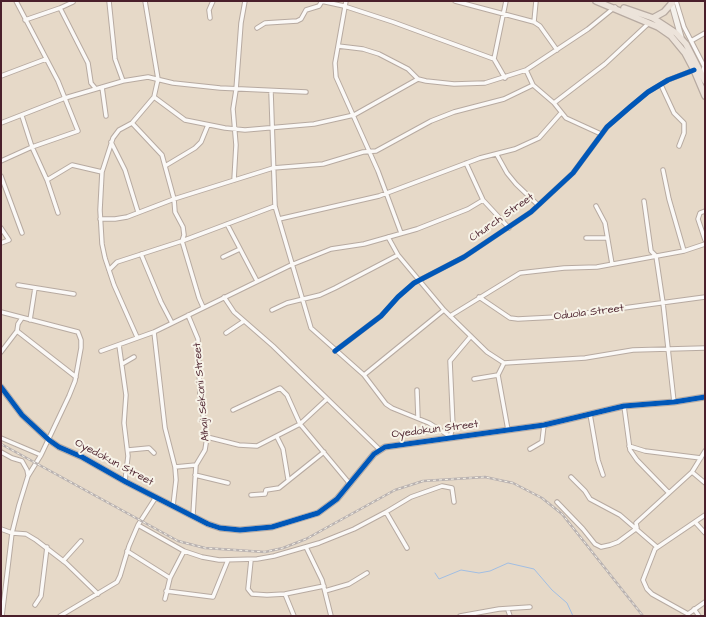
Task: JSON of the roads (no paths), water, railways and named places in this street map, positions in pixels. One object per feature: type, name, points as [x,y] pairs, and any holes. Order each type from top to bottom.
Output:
[{"type":"main road","points":[[596,1],[651,20],[675,40],[694,70],[705,96]]},
{"type":"main road","points":[[603,1],[651,20],[689,42],[704,79]]},
{"type":"main road","points":[[651,20],[664,12],[673,2]]},
{"type":"street","points":[[1,161],[32,147],[78,131],[65,98],[16,1]]},
{"type":"street","points":[[109,1],[115,59],[123,81]]},
{"type":"street","points":[[137,337],[114,285],[102,244],[100,219],[102,172],[111,142],[119,130],[132,123],[154,97],[158,79],[145,1]]},
{"type":"street","points":[[210,18],[209,10],[213,1]]},
{"type":"street","points":[[234,180],[236,146],[233,109],[236,90],[241,24],[246,1]]},
{"type":"street","points":[[257,28],[265,23],[297,21],[301,19],[306,10],[319,6],[322,1],[344,6],[494,59],[505,78]]},
{"type":"street","points":[[346,1],[338,46],[336,77],[387,193],[401,233]]},
{"type":"street","points":[[455,1],[534,22],[540,26],[557,50]]},
{"type":"street","points":[[494,59],[506,1]]},
{"type":"street","points":[[534,22],[536,1]]},
{"type":"street","points":[[25,20],[73,2]]},
{"type":"street","points":[[673,2],[681,38]]},
{"type":"street","points":[[673,2],[689,42],[705,33]]},
{"type":"street","points":[[60,8],[88,63],[91,83],[96,89]]},
{"type":"street","points":[[338,46],[363,49],[379,54],[408,69],[418,79],[454,84],[485,83],[505,78],[526,70],[557,50],[615,8]]},
{"type":"street","points":[[554,103],[605,64],[651,20]]},
{"type":"street","points":[[1,76],[46,59]]},
{"type":"street","points":[[526,70],[533,84],[554,103],[566,118],[602,134]]},
{"type":"street","name":"Church Street","points":[[335,351],[381,316],[403,292],[420,280],[464,257],[509,228],[538,205],[574,173],[607,127],[648,92],[668,80],[694,70]]},
{"type":"street","points":[[1,123],[65,98],[123,81],[148,77],[180,84],[236,90],[306,92]]},
{"type":"street","points":[[154,97],[185,120],[245,130],[314,124],[354,116],[418,79]]},
{"type":"street","points":[[100,219],[115,219],[273,168],[323,164],[384,147],[400,136],[431,121],[454,112],[504,99],[533,84]]},
{"type":"street","points":[[660,85],[674,113],[684,123],[684,133],[679,146]]},
{"type":"street","points":[[102,87],[106,116]]},
{"type":"street","points":[[271,92],[275,206],[301,300],[311,328],[335,351],[364,375],[386,404],[392,408],[429,422],[452,437],[453,427],[450,361],[471,336]]},
{"type":"street","points":[[279,219],[379,196],[466,163],[514,149],[538,138],[561,113]]},
{"type":"street","points":[[22,116],[32,147],[47,180],[58,213]]},
{"type":"street","points":[[132,123],[160,150],[174,199],[175,212],[183,227],[184,235],[182,241],[203,307]]},
{"type":"street","points":[[165,166],[195,148],[201,142],[208,125]]},
{"type":"street","points":[[111,142],[125,170],[138,212]]},
{"type":"street","points":[[497,155],[507,173],[516,184],[538,205]]},
{"type":"street","points":[[466,163],[483,200],[509,228]]},
{"type":"street","points":[[47,180],[72,165],[102,172]]},
{"type":"street","points":[[663,170],[669,199],[684,251]]},
{"type":"street","points":[[1,176],[11,198],[22,233]]},
{"type":"street","points":[[101,351],[154,332],[291,264],[331,249],[364,244],[417,229],[455,214],[483,200]]},
{"type":"street","points":[[644,201],[651,251],[656,256],[663,302],[670,350],[674,402]]},
{"type":"street","points":[[110,270],[117,262],[182,241],[275,206]]},
{"type":"street","points":[[596,206],[605,223],[612,264]]},
{"type":"street","points":[[705,211],[700,213],[698,219],[705,240]]},
{"type":"street","points":[[228,224],[257,281]]},
{"type":"street","points":[[1,228],[9,240],[1,243]]},
{"type":"street","points":[[388,237],[398,255],[444,310],[487,352],[504,363],[585,358],[633,350],[705,348]]},
{"type":"street","points":[[586,238],[607,238]]},
{"type":"street","points":[[450,316],[520,273],[564,268],[598,267],[684,251],[705,244]]},
{"type":"street","points":[[223,257],[240,249]]},
{"type":"street","points":[[141,254],[161,302],[172,323]]},
{"type":"street","points":[[272,310],[278,306],[320,295],[398,255]]},
{"type":"street","points":[[18,285],[74,294]]},
{"type":"street","points":[[30,320],[35,288]]},
{"type":"street","points":[[224,297],[234,312],[379,449]]},
{"type":"street","name":"Oduola Street","points":[[479,297],[513,319],[557,317],[705,297]]},
{"type":"street","points":[[364,375],[444,310]]},
{"type":"street","points":[[1,312],[79,333],[81,348],[76,377],[63,411],[49,440],[43,448],[41,455],[28,476],[12,533],[2,616]]},
{"type":"street","name":"Alhaji Sekoni Street","points":[[188,315],[198,339],[200,398],[207,437],[205,450],[196,465],[192,516]]},
{"type":"street","points":[[1,352],[17,331],[18,324],[22,318]]},
{"type":"street","points":[[226,334],[244,321]]},
{"type":"street","points":[[17,331],[76,377]]},
{"type":"street","points":[[154,332],[165,428],[175,468],[176,480],[174,506]]},
{"type":"street","points":[[119,345],[126,395],[124,423],[128,450],[125,481]]},
{"type":"street","points":[[122,364],[134,357]]},
{"type":"street","points":[[504,363],[498,375],[508,430]]},
{"type":"street","points":[[474,380],[498,375]]},
{"type":"street","name":"Oyedokun Street","points":[[1,387],[22,415],[49,440],[208,524],[230,530],[272,528],[318,513],[337,499],[379,449],[393,445],[544,425],[624,406],[674,402],[705,397]]},
{"type":"street","points":[[233,410],[280,388],[287,395],[300,424],[350,484]]},
{"type":"street","points":[[417,390],[418,418]]},
{"type":"street","points":[[207,437],[250,447],[263,444],[300,424],[327,399]]},
{"type":"street","points":[[624,406],[629,446],[633,455],[669,493]]},
{"type":"street","points":[[590,414],[598,460],[603,476]]},
{"type":"street","points":[[530,449],[542,442],[544,425]]},
{"type":"street","points":[[278,436],[283,449],[288,479]]},
{"type":"street","points":[[1,438],[41,455]]},
{"type":"street","points":[[629,446],[645,451],[701,458]]},
{"type":"street","points":[[128,450],[148,448],[154,453]]},
{"type":"street","points":[[637,528],[636,523],[692,472],[705,451]]},
{"type":"street","points":[[1,452],[22,461],[27,470],[28,476]]},
{"type":"street","points":[[251,495],[265,494],[266,490],[279,488],[288,479],[308,466],[324,452]]},
{"type":"street","points":[[175,468],[196,465]]},
{"type":"street","points":[[692,472],[705,483]]},
{"type":"street","points":[[195,475],[228,483]]},
{"type":"street","points":[[571,477],[590,499],[620,515],[637,528],[657,547]]},
{"type":"street","points":[[138,525],[184,551],[202,557],[228,560],[251,560],[274,556],[306,547],[354,529],[386,512],[411,496],[445,485],[454,490],[454,502]]},
{"type":"street","points":[[60,616],[111,586],[120,576],[127,550],[138,525],[156,497]]},
{"type":"street","points":[[557,502],[597,546],[610,545],[618,542],[637,528]]},
{"type":"street","points":[[386,512],[407,548]]},
{"type":"street","points":[[705,514],[657,547],[653,553],[643,580],[644,585],[660,600],[688,615],[705,602]]},
{"type":"street","points":[[695,522],[705,533]]},
{"type":"street","points":[[1,529],[12,533],[26,534],[47,547],[64,560],[98,594]]},
{"type":"street","points":[[64,560],[81,541]]},
{"type":"street","points":[[35,605],[41,596],[47,547]]},
{"type":"street","points":[[306,547],[324,586],[331,616]]},
{"type":"street","points":[[127,550],[170,578]]},
{"type":"street","points":[[165,599],[170,578],[184,551]]},
{"type":"street","points":[[166,591],[213,597],[228,560]]},
{"type":"street","points":[[251,560],[248,583],[250,592],[256,595],[284,594],[324,586]]},
{"type":"street","points":[[324,591],[350,584],[367,573]]},
{"type":"street","points":[[284,594],[294,616]]},
{"type":"street","points":[[460,616],[499,609],[508,610],[530,607]]},
{"type":"street","points":[[694,609],[699,616]]},
{"type":"street","points":[[508,610],[510,616]]},
{"type":"waterway","points":[[435,573],[439,579],[461,570],[479,573],[490,571],[508,563],[534,569],[552,590],[567,603],[573,616]]},
{"type":"railway","points":[[1,444],[178,541],[205,548],[265,552],[283,548],[306,539],[395,490],[423,481],[485,477],[513,483],[542,498],[562,514],[643,616]]}]
